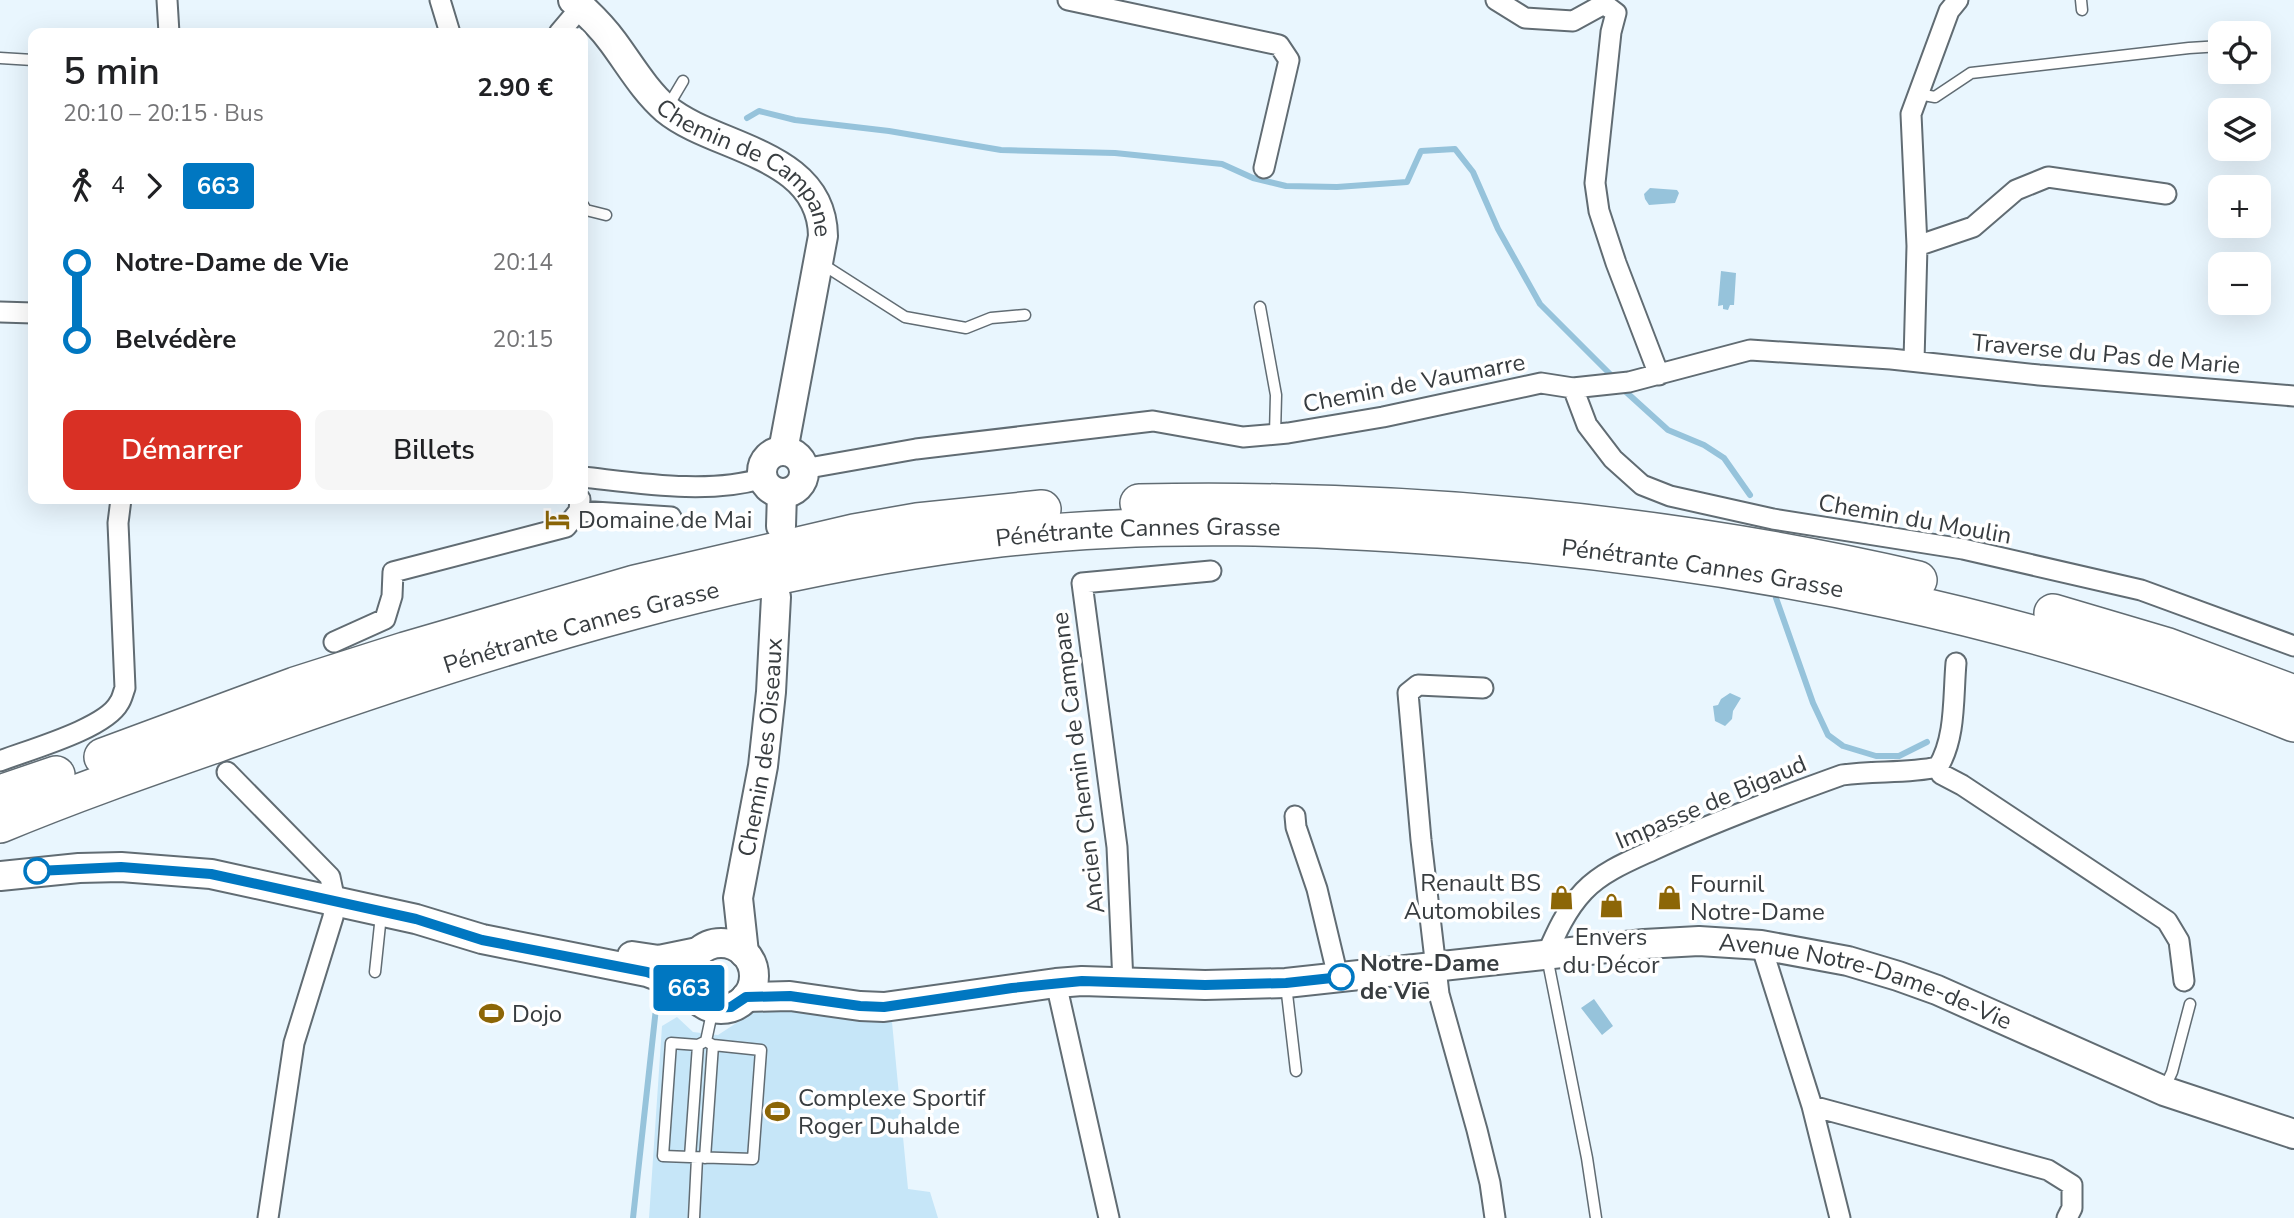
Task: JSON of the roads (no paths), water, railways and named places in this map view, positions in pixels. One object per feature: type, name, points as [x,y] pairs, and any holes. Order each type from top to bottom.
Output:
[{"type":"highway","name":"Pénétrante Cannes Grasse","points":[[0,800],[56,775],[295,686],[635,583],[854,533],[917,522],[1015,511],[1132,503],[1335,503],[1458,510],[1629,529],[1746,546],[1852,564],[2040,609],[2168,647],[2294,694]]},
{"type":"highway","name":"Pénétrante Cannes Grasse","points":[[0,824],[144,769],[412,675],[566,630],[725,588],[880,555],[1002,538],[1160,527],[1405,533],[1523,543],[1763,574],[1970,617],[2076,645],[2155,669],[2294,723]]},
{"type":"highway","points":[[0,794],[56,775]]},
{"type":"main road","name":"Chemin de Campane","points":[[577,4],[599,25],[633,72],[666,109],[694,126],[760,154],[801,185],[814,201],[822,225],[793,460]]},
{"type":"main road","points":[[781,526],[772,485],[796,488],[803,476],[793,460]]},
{"type":"main road","name":"Chemin des Oiseaux","points":[[748,957],[738,898],[763,766],[771,692],[776,597]]},
{"type":"main road","points":[[0,876],[79,868],[158,869],[211,874],[416,919],[482,940],[647,972],[690,988]]},
{"type":"main road","name":"Chemin des Oiseaux","points":[[704,948],[738,898]]},
{"type":"main road","points":[[416,919],[485,926],[659,960],[704,948],[728,944],[748,957],[753,980],[746,997],[731,1007],[713,1008],[696,997],[690,988],[689,969],[704,948]]},
{"type":"main road","name":"Avenue Notre-Dame-de-Vie","points":[[746,997],[790,996],[884,1007],[1056,983],[1286,983],[1644,944],[1699,942],[1761,945],[1848,961],[1898,975],[2164,1091],[2294,1134]]},
{"type":"main road","name":"Avenue Notre-Dame-de-Vie","points":[[748,957],[766,971],[799,982],[861,995],[914,1002]]},
{"type":"street","points":[[167,0],[169,28]]},
{"type":"street","points":[[440,0],[448,28]]},
{"type":"street","points":[[1068,0],[1279,45],[1289,60],[1264,168]]},
{"type":"street","points":[[1496,0],[1525,18],[1573,21],[1604,4],[1616,13],[1611,32],[1595,183],[1599,211],[1616,263],[1659,375]]},
{"type":"street","points":[[1914,361],[1917,246],[1911,114],[1948,11],[1958,0]]},
{"type":"street","points":[[562,28],[577,4]]},
{"type":"street","points":[[1917,246],[1973,227],[2016,190],[2048,177],[2166,194]]},
{"type":"street","points":[[0,312],[28,313]]},
{"type":"street","name":"Chemin de Vaumarre","points":[[793,460],[916,449],[1153,421],[1243,437],[1275,434],[1383,417],[1541,383],[1573,388],[1620,384],[1750,350],[1914,361]]},
{"type":"street","name":"Traverse du Pas de Marie","points":[[1914,361],[2039,375],[2294,396]]},
{"type":"street","name":"Chemin du Moulin","points":[[1573,388],[1587,425],[1613,459],[1642,485],[1670,496],[1773,519],[1963,549],[2141,590],[2294,646]]},
{"type":"street","points":[[588,477],[688,486],[772,485]]},
{"type":"street","points":[[0,761],[88,728],[106,718],[119,705],[125,688],[118,523],[120,504]]},
{"type":"street","points":[[334,642],[385,619],[392,596],[393,572],[566,527],[580,505],[671,517]]},
{"type":"street","name":"Ancien Chemin de Campane","points":[[1123,983],[1116,846],[1083,583],[1211,571]]},
{"type":"street","points":[[1956,663],[1950,739],[1938,768],[1941,774],[1962,785],[2167,921],[2179,941],[2184,981]]},
{"type":"street","points":[[1483,688],[1418,685],[1408,693],[1421,840],[1439,993],[1477,1130],[1490,1183],[1495,1218]]},
{"type":"street","name":"Impasse de Bigaud","points":[[1546,956],[1558,930],[1585,890],[1616,867],[1695,831],[1842,775],[1860,772],[1913,773],[1938,768]]},
{"type":"street","points":[[227,772],[330,877],[335,901],[333,918],[294,1043],[268,1218]]},
{"type":"street","points":[[1295,816],[1296,827],[1317,888],[1338,977]]},
{"type":"street","points":[[1761,945],[1812,1106],[1840,1218]]},
{"type":"street","points":[[1056,983],[1109,1218]]},
{"type":"street","points":[[1812,1106],[2048,1170],[2072,1185],[2072,1209],[2067,1218]]},
{"type":"lane","points":[[1918,94],[1935,97],[1971,73],[2208,47]]},
{"type":"lane","points":[[0,58],[28,60]]},
{"type":"lane","points":[[666,109],[683,80]]},
{"type":"lane","points":[[588,210],[606,215]]},
{"type":"lane","points":[[819,261],[905,317],[966,328],[991,318],[1025,315]]},
{"type":"lane","points":[[1260,307],[1276,395],[1275,434]]},
{"type":"lane","points":[[375,972],[381,911]]},
{"type":"lane","points":[[1546,956],[1587,1158],[1596,1218]]},
{"type":"lane","points":[[1286,983],[1296,1071]]},
{"type":"lane","points":[[2164,1091],[2172,1072],[2190,1004]]},
{"type":"lane","points":[[694,1218],[706,1044],[713,1008]]},
{"type":"lane","points":[[671,1043],[761,1050],[753,1159],[698,1158],[663,1156],[671,1043]]},
{"type":"lane","points":[[698,1158],[706,1044]]},
{"type":"waterway","points":[[747,118],[759,111],[795,120],[889,131],[1001,150],[1115,153],[1222,164],[1253,178],[1286,186],[1337,187],[1407,182],[1421,151],[1455,149],[1473,172],[1498,229],[1540,304],[1625,391],[1668,430],[1704,445],[1724,458],[1750,495]]},
{"type":"waterway","points":[[1776,598],[1813,703],[1828,735],[1843,746],[1876,756],[1899,756],[1927,742]]},
{"type":"waterway","points":[[633,1218],[657,999]]},
{"type":"place","name":"Domaine de Mai","points":[[558,520]]},
{"type":"place","name":"Renault BS Automobiles","points":[[1561,897]]},
{"type":"place","name":"Fournil Notre-Dame","points":[[1670,898]]},
{"type":"place","name":"Envers du Décor","points":[[1611,906]]},
{"type":"place","name":"Notre-Dame de Vie","points":[[1341,977]]},
{"type":"place","name":"Dojo","points":[[492,1014]]},
{"type":"place","name":"Complexe Sportif Roger Duhalde","points":[[778,1112]]}]
